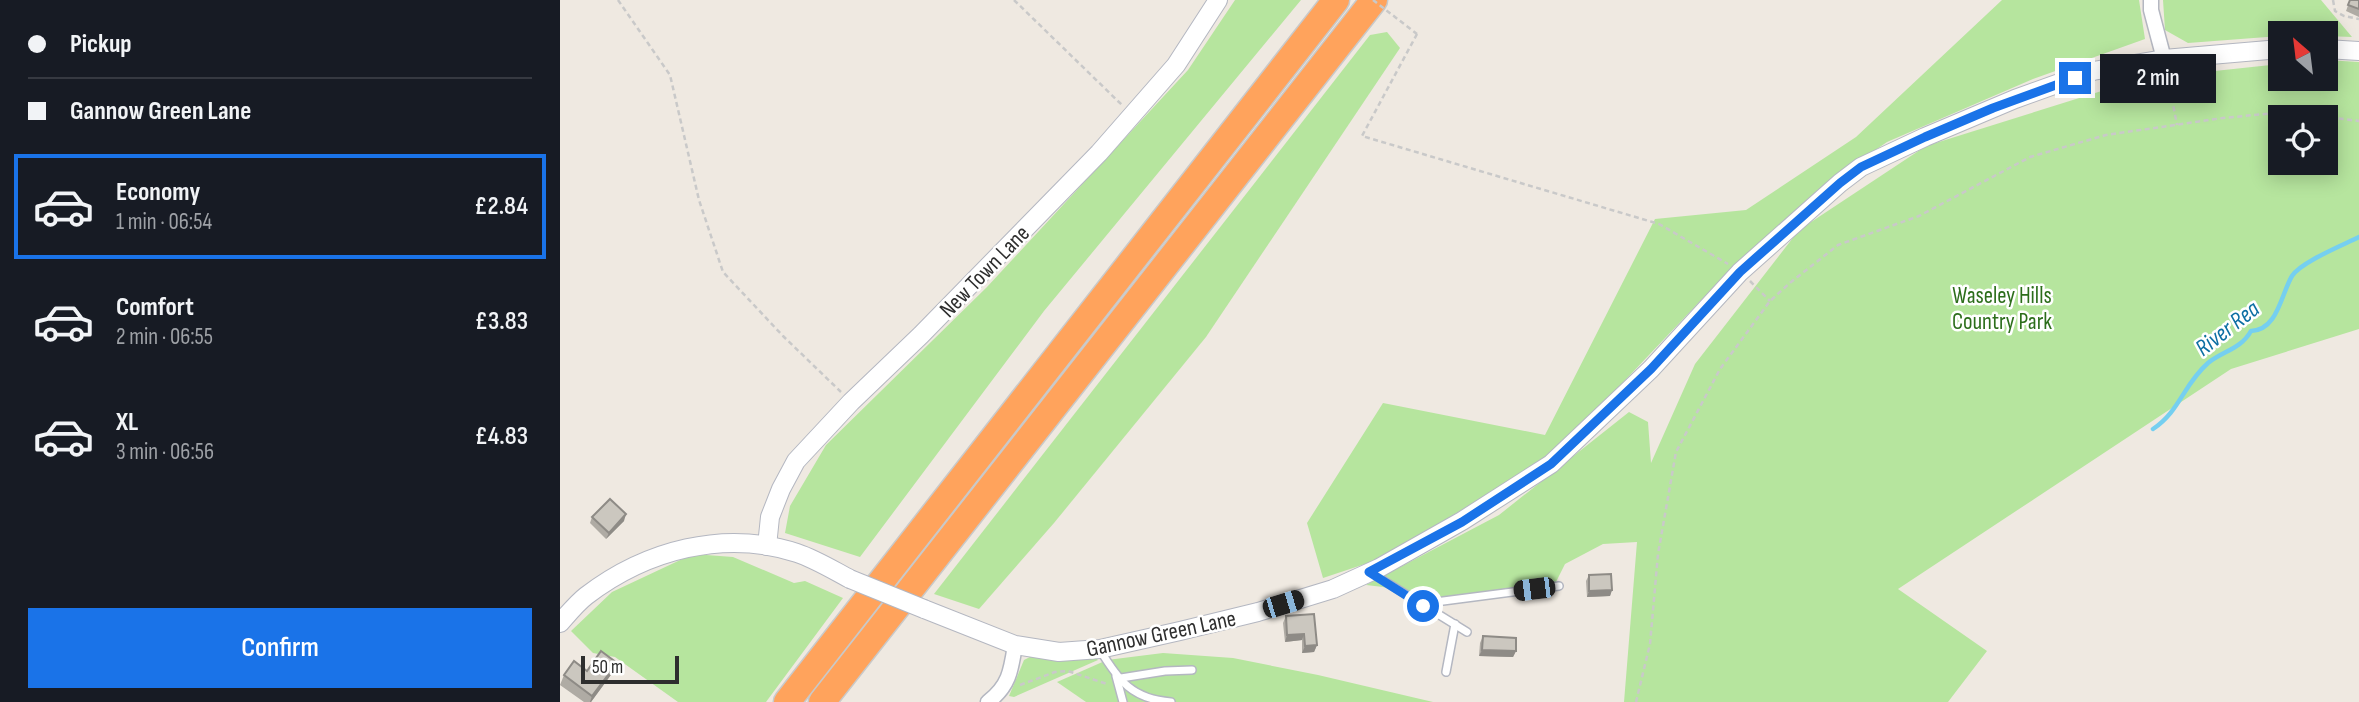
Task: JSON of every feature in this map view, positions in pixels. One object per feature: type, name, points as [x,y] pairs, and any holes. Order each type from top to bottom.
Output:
[{"type":"highway","points":[[787,702],[1336,0]]},
{"type":"highway","points":[[822,702],[1373,0]]},
{"type":"street","name":"New Town Lane","points":[[767,546],[770,517],[780,489],[796,461],[1133,115],[1176,65],[1218,0]]},
{"type":"street","points":[[2151,0],[2151,10],[2164,59]]},
{"type":"street","name":"Gannow Green Lane","points":[[560,623],[585,597],[622,572],[656,555],[694,545],[729,543],[767,546],[798,553],[850,579],[1015,645],[1059,652],[1100,649],[1258,612],[1333,589],[1462,522],[1551,464],[1651,369],[1740,272],[1861,167],[2015,99],[2093,71],[2164,59],[2268,50]]},
{"type":"street","points":[[2338,50],[2359,51]]},
{"type":"street","points":[[988,702],[1001,693],[1011,673],[1015,645]]},
{"type":"lane","points":[[1369,572],[1467,632]]},
{"type":"lane","points":[[1420,604],[1559,586]]},
{"type":"lane","points":[[1446,672],[1455,624]]},
{"type":"lane","points":[[1100,649],[1132,691],[1171,702]]},
{"type":"lane","points":[[1119,677],[1192,670]]},
{"type":"lane","points":[[1119,677],[1123,702]]},
{"type":"path","points":[[618,0],[670,75],[699,200],[723,272],[783,336],[851,402]]},
{"type":"path","points":[[1014,0],[1133,115]]},
{"type":"path","points":[[1373,0],[1417,34],[1362,136],[1659,224],[1740,272],[1770,301]]},
{"type":"path","points":[[2333,0],[2335,11],[2359,19]]},
{"type":"path","points":[[2164,59],[2177,125]]},
{"type":"path","points":[[1636,702],[1650,645],[1658,554],[1676,452],[1720,369],[1770,301],[1838,245],[1919,216],[2030,157],[2106,135],[2286,112],[2359,121]]},
{"type":"path","points":[[1001,693],[1055,672],[1068,671],[1119,688]]},
{"type":"green space","points":[[1235,0],[1301,0],[1044,311],[860,557],[785,533],[790,506],[826,445],[987,287],[1188,70]]},
{"type":"green space","points":[[2002,0],[2139,0],[2145,39],[2033,79],[1887,142],[1829,182],[1722,278],[1558,451],[1383,558],[1323,578],[1307,523],[1383,403],[1545,435],[1655,219],[1746,210],[1856,137]]},
{"type":"green space","points":[[2163,0],[2321,0],[2352,37],[2338,36],[2338,21],[2268,21],[2268,37],[2188,43],[2165,30]]},
{"type":"green space","points":[[1387,32],[1400,48],[1206,337],[1054,523],[979,609],[934,594],[1370,35]]},
{"type":"green space","name":"Waseley Hills Country Park","points":[[2338,61],[2359,62],[2359,329],[2231,369],[1898,589],[1987,651],[1948,702],[1624,702],[1637,542],[1603,544],[1565,564],[1551,592],[1437,604],[1383,587],[1366,585],[1499,515],[1629,412],[1648,422],[1651,463],[1695,364],[1799,230],[1926,146],[2140,79],[2268,65],[2268,91],[2338,91]]},
{"type":"green space","points":[[693,554],[733,557],[794,583],[805,581],[843,598],[766,702],[678,702],[615,657],[593,653],[571,631],[612,592]]},
{"type":"green space","points":[[1090,653],[1098,660],[1014,697],[1009,696],[1024,660],[1034,655]]},
{"type":"green space","points":[[1163,653],[1233,658],[1433,702],[1086,702],[1057,682],[1107,660]]},
{"type":"building","points":[[2350,0],[2359,0],[2359,9],[2348,5]]},
{"type":"building","points":[[610,499],[626,514],[609,533],[592,517]]},
{"type":"building","points":[[1611,574],[1612,590],[1589,591],[1589,575]]},
{"type":"building","points":[[1314,614],[1317,645],[1305,646],[1304,634],[1287,635],[1286,616]]},
{"type":"building","points":[[1483,636],[1516,638],[1516,651],[1482,650]]},
{"type":"building","points":[[601,651],[617,663],[592,696],[564,675],[574,661],[587,671]]},
{"type":"waterway","name":"River Rea","points":[[2153,429],[2176,406],[2208,363],[2237,346],[2251,331],[2267,325],[2297,271],[2359,237]]},
{"type":"route","points":[[1423,606],[1369,572],[1462,522],[1551,464],[1651,369],[1740,272],[1840,183],[1861,167],[1925,137],[2015,99],[2075,78]]}]
